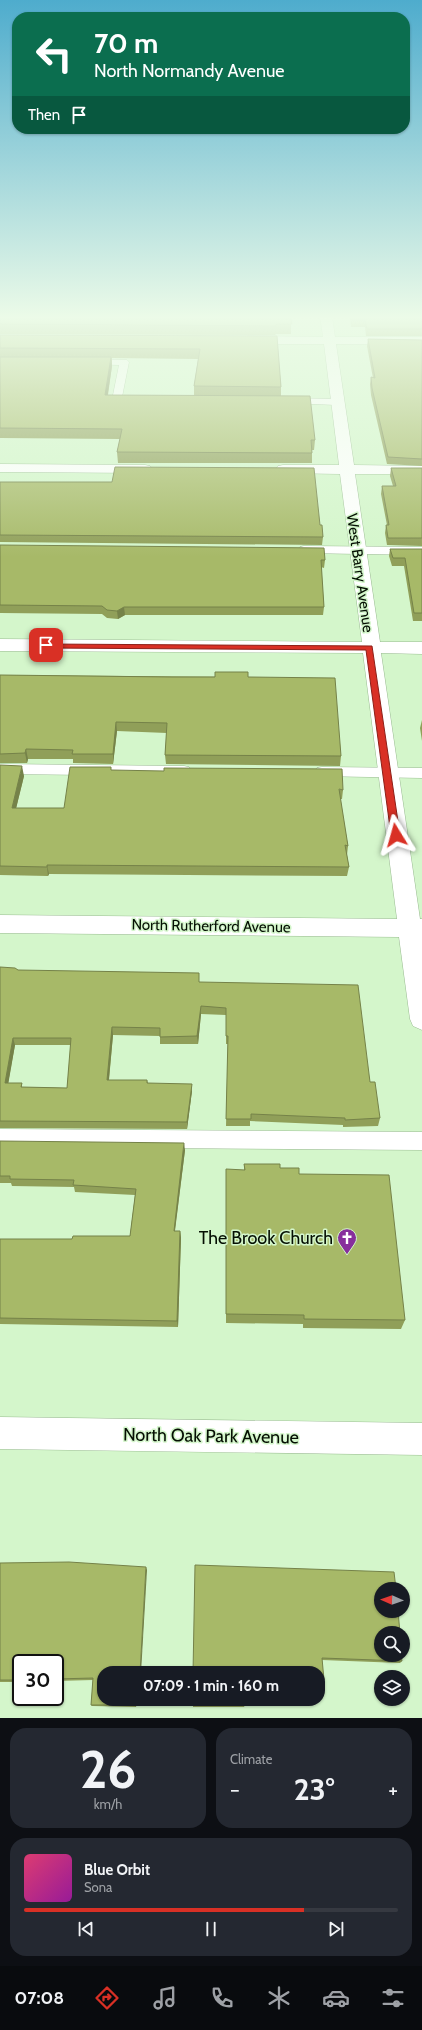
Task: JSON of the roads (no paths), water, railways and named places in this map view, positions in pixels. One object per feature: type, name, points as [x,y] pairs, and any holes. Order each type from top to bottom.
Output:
[{"type":"street","name":"West Barry Avenue","points":[[336,396],[387,773],[415,928],[422,1019]]},
{"type":"street","points":[[0,468],[157,469]]},
{"type":"street","points":[[268,469],[422,470]]},
{"type":"street","points":[[0,645],[422,648]]},
{"type":"street","name":"North Rutherford Avenue","points":[[0,924],[415,928]]},
{"type":"street","name":"North Oak Park Avenue","points":[[0,1433],[422,1439]]},
{"type":"lane","points":[[118,396],[117,400],[141,400]]},
{"type":"lane","points":[[282,401],[337,402]]},
{"type":"lane","points":[[294,550],[422,551]]},
{"type":"lane","points":[[0,769],[198,771]]},
{"type":"lane","points":[[308,772],[422,773]]},
{"type":"lane","points":[[0,1138],[422,1142]]},
{"type":"place","name":"The Brook Church","points":[[347,1255]]}]
